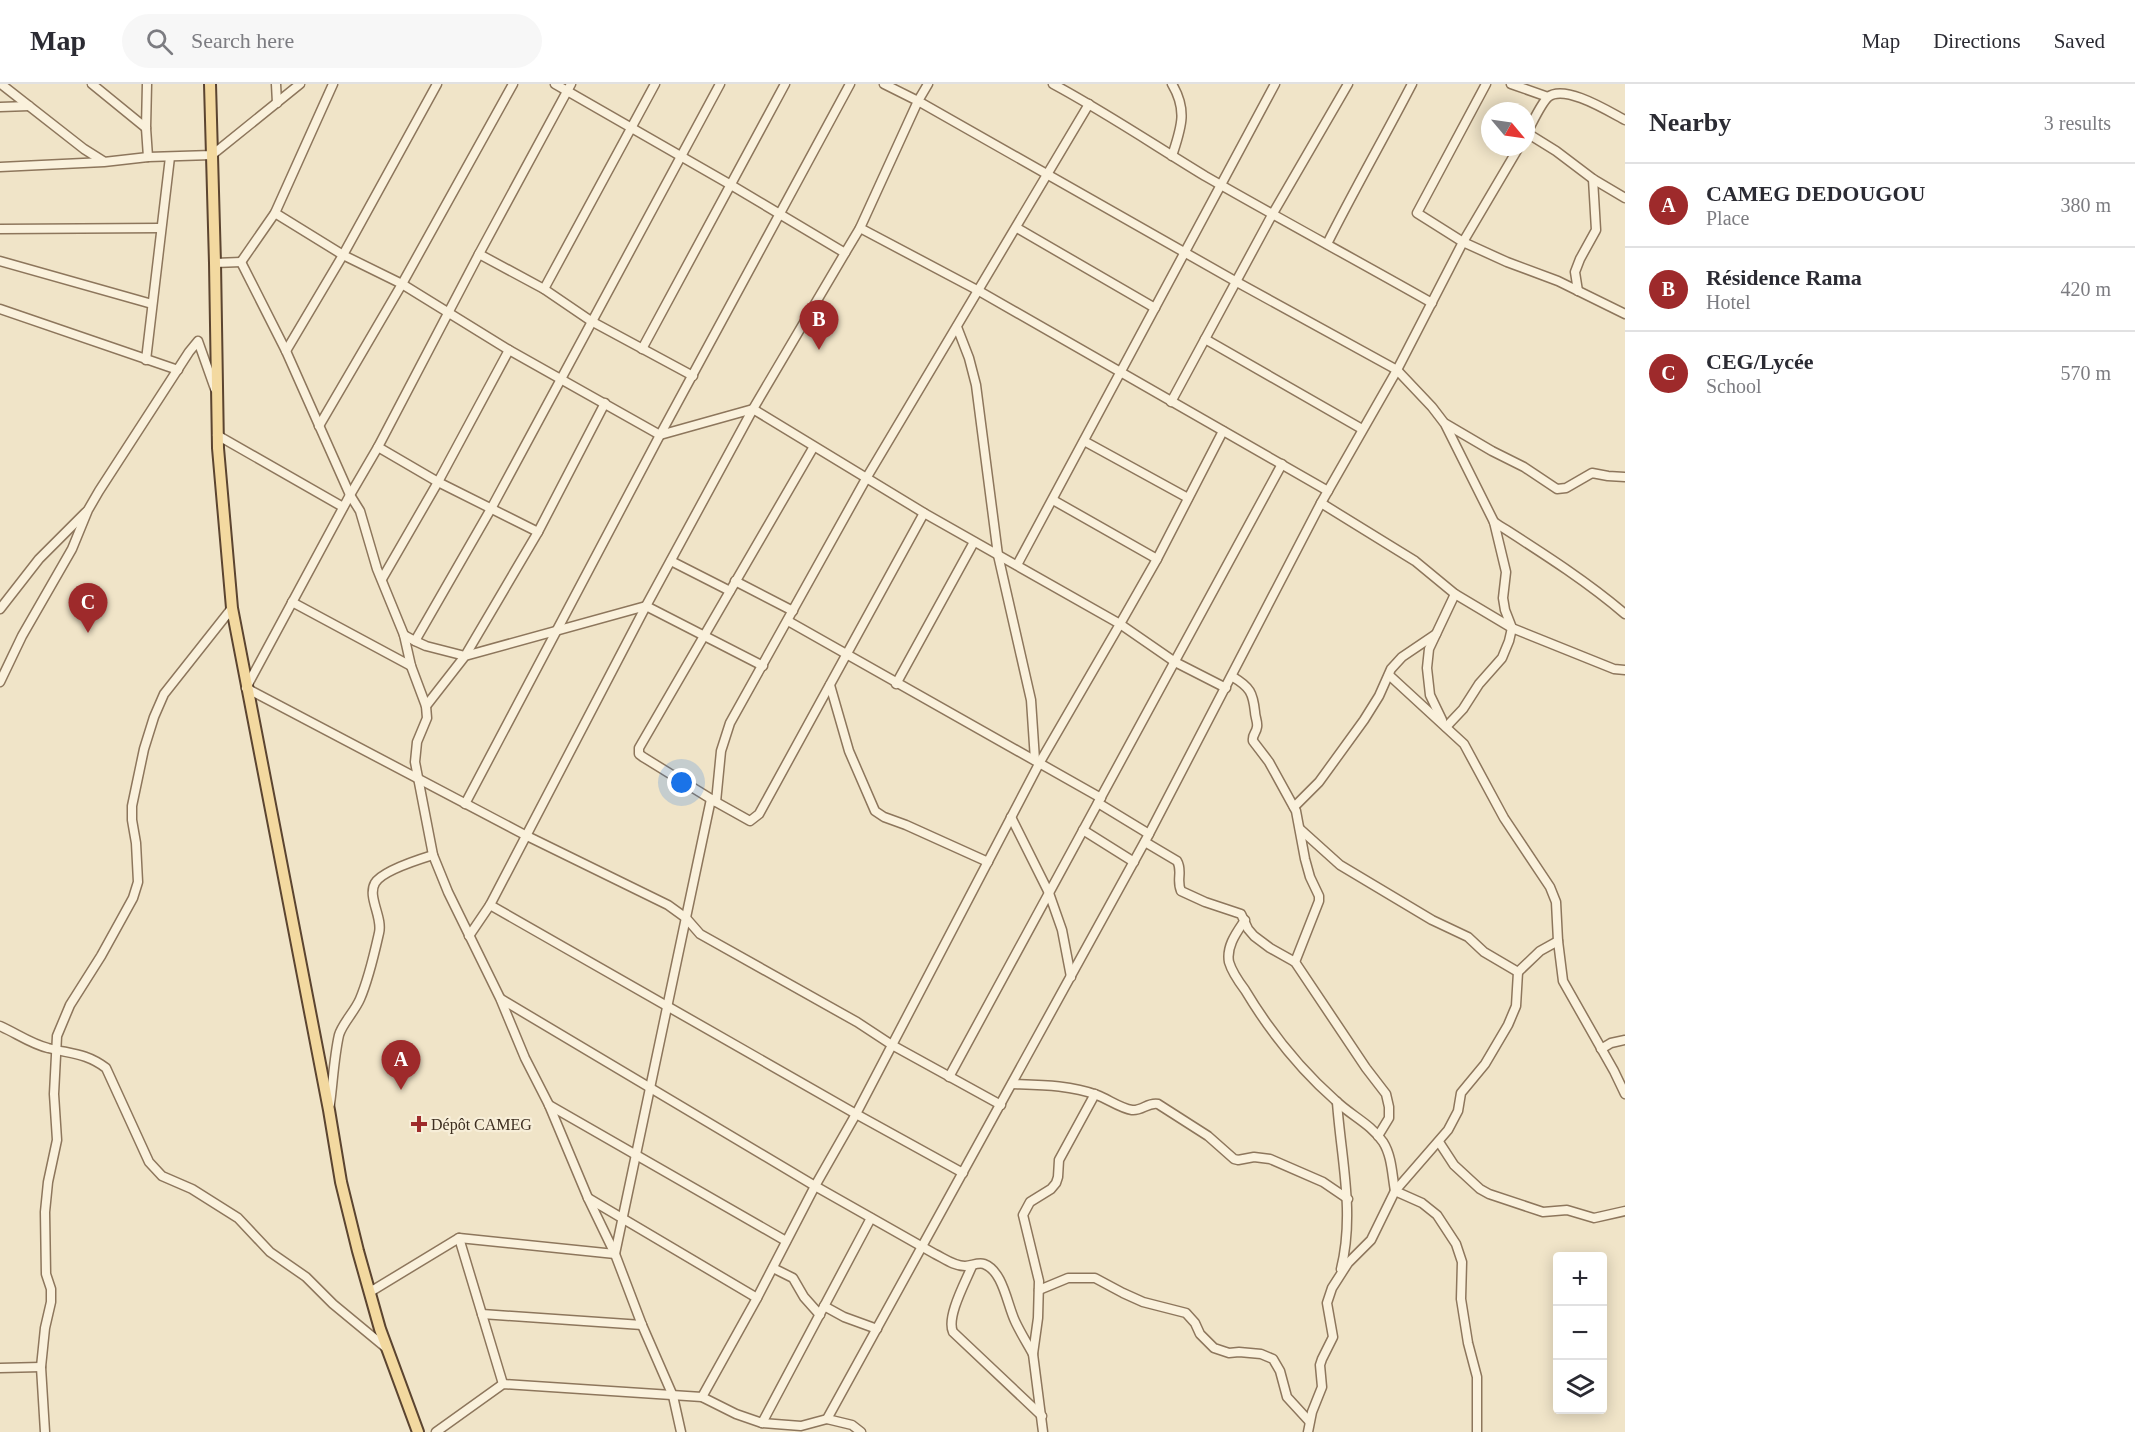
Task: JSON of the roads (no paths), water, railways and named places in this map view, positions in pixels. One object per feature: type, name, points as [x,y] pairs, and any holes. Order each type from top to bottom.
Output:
[{"type":"main road","points":[[210,84],[218,435],[222,511],[232,608],[341,1182],[380,1329],[417,1429]]},
{"type":"street","points":[[1,84],[104,162]]},
{"type":"street","points":[[92,84],[146,128]]},
{"type":"street","points":[[147,84],[148,157]]},
{"type":"street","points":[[276,84],[277,103]]},
{"type":"street","points":[[0,167],[104,162],[148,157],[212,156],[300,84]]},
{"type":"street","points":[[241,262],[275,213],[333,84]]},
{"type":"street","points":[[286,351],[343,255],[437,84]]},
{"type":"street","points":[[319,426],[402,284],[513,84]]},
{"type":"street","points":[[555,84],[569,88],[845,253]]},
{"type":"street","points":[[544,289],[655,84]]},
{"type":"street","points":[[415,641],[492,507],[720,84]]},
{"type":"street","points":[[642,349],[785,84]]},
{"type":"street","points":[[465,804],[660,435],[850,84]]},
{"type":"street","points":[[884,84],[1397,370],[1432,406],[1445,424],[1494,522],[1506,572],[1503,598],[1505,610],[1512,628],[1502,658],[1479,684],[1463,709],[1445,725]]},
{"type":"street","points":[[469,936],[490,904],[646,606],[753,409],[860,228],[928,84]]},
{"type":"street","points":[[1053,84],[1272,215],[1432,303]]},
{"type":"street","points":[[1172,84],[1180,101],[1183,116],[1182,128],[1172,156]]},
{"type":"street","points":[[1017,565],[1275,84]]},
{"type":"street","points":[[1171,402],[1235,281],[1348,84]]},
{"type":"street","points":[[1327,244],[1364,170],[1388,131],[1412,84]]},
{"type":"street","points":[[1486,84],[1417,213],[1463,242],[1578,291],[1625,314]]},
{"type":"street","points":[[1511,84],[1548,97]]},
{"type":"street","points":[[569,88],[378,447],[343,507],[246,688],[525,835],[668,905],[686,918],[700,934],[1001,1105]]},
{"type":"street","points":[[1535,119],[1548,97],[1558,92],[1574,93],[1625,120]]},
{"type":"street","points":[[615,1254],[727,730],[867,477],[1089,104]]},
{"type":"street","points":[[0,107],[30,106]]},
{"type":"street","points":[[1535,139],[1625,198]]},
{"type":"street","points":[[827,1419],[1145,842],[1233,677],[1321,503],[1397,370],[1463,242],[1514,156]]},
{"type":"street","points":[[146,360],[170,157]]},
{"type":"street","points":[[1578,291],[1575,273],[1596,230],[1593,179]]},
{"type":"street","points":[[275,213],[343,255],[402,284],[509,350],[660,435],[753,409],[813,448],[1120,624],[1175,662],[1226,688]]},
{"type":"street","points":[[0,229],[161,228]]},
{"type":"street","points":[[860,228],[979,291],[1328,491]]},
{"type":"street","points":[[1017,228],[1155,308]]},
{"type":"street","points":[[479,254],[544,289],[591,321],[693,376]]},
{"type":"street","points":[[0,261],[152,304]]},
{"type":"street","points":[[215,263],[241,262]]},
{"type":"street","points":[[241,262],[286,351],[350,495],[360,511],[382,579],[404,636],[411,666],[426,706],[427,718],[416,748],[417,778],[433,855],[615,1254],[642,1325],[674,1396],[681,1432]]},
{"type":"street","points":[[0,309],[178,370]]},
{"type":"street","points":[[957,327],[976,385],[999,555],[1031,700],[1037,761]]},
{"type":"street","points":[[1205,339],[1362,429]]},
{"type":"street","points":[[0,682],[22,636],[72,549],[88,510],[198,341],[217,395]]},
{"type":"street","points":[[382,579],[438,482],[509,350]]},
{"type":"street","points":[[426,706],[465,656],[538,532],[605,403]]},
{"type":"street","points":[[1445,424],[1492,452],[1524,467],[1557,489],[1566,488],[1592,473],[1625,477]]},
{"type":"street","points":[[702,1397],[856,1114],[988,862],[1037,761],[1157,559],[1223,430]]},
{"type":"street","points":[[218,435],[343,507]]},
{"type":"street","points":[[1084,441],[1188,498]]},
{"type":"street","points":[[378,447],[438,482],[538,532]]},
{"type":"street","points":[[813,448],[639,748],[639,754],[713,801],[750,820],[756,818],[924,513]]},
{"type":"street","points":[[949,1077],[1282,464]]},
{"type":"street","points":[[1053,500],[1157,559]]},
{"type":"street","points":[[1321,503],[1415,561],[1455,594],[1512,628],[1614,669],[1625,670]]},
{"type":"street","points":[[0,609],[39,559],[88,510]]},
{"type":"street","points":[[1494,522],[1553,560],[1625,614]]},
{"type":"street","points":[[896,684],[974,542]]},
{"type":"street","points":[[671,561],[730,591]]},
{"type":"street","points":[[735,581],[793,611]]},
{"type":"street","points":[[1445,725],[1430,695],[1427,668],[1429,649],[1455,594]]},
{"type":"street","points":[[292,603],[411,666]]},
{"type":"street","points":[[404,636],[426,646],[465,656],[646,606],[763,666]]},
{"type":"street","points":[[45,1432],[41,1367],[51,1289],[46,1274],[45,1212],[48,1182],[57,1140],[54,1094],[57,1036],[64,1017],[101,957],[133,898],[138,882],[132,806],[144,749],[154,717],[164,694],[232,608]]},
{"type":"street","points":[[788,621],[896,684],[1037,761],[1149,834]]},
{"type":"street","points":[[1294,807],[1319,782],[1364,720],[1379,696],[1391,669],[1402,657],[1436,634]]},
{"type":"street","points":[[1389,675],[1464,744],[1504,818],[1550,888],[1556,902],[1563,981],[1625,1094]]},
{"type":"street","points":[[1233,677],[1243,683],[1255,701],[1257,724],[1252,737],[1253,741],[1269,762],[1294,807],[1305,859],[1319,901],[1295,962]]},
{"type":"street","points":[[830,685],[849,752],[875,811],[988,862]]},
{"type":"street","points":[[1011,817],[1049,893],[1062,930],[1071,977]]},
{"type":"street","points":[[1300,829],[1340,865],[1432,920],[1468,937],[1484,952],[1518,972]]},
{"type":"street","points":[[1083,830],[1134,862]]},
{"type":"street","points":[[1145,842],[1177,861],[1178,883],[1181,891],[1240,914],[1254,936],[1295,962],[1386,1094],[1389,1118],[1378,1136]]},
{"type":"street","points":[[329,1110],[340,1033],[360,999],[380,931],[373,891],[374,884],[378,879],[401,867],[433,855]]},
{"type":"street","points":[[490,904],[963,1173]]},
{"type":"street","points":[[1245,920],[1231,945],[1229,962],[1233,972],[1269,1026],[1318,1084],[1378,1136],[1388,1150],[1395,1191]]},
{"type":"street","points":[[1308,1432],[1309,1420],[1322,1387],[1320,1365],[1333,1337],[1328,1313],[1328,1297],[1341,1273],[1371,1239],[1395,1191],[1439,1142],[1455,1117],[1461,1093],[1485,1064],[1508,1026],[1516,1006],[1518,972],[1540,951],[1558,941]]},
{"type":"street","points":[[500,998],[815,1186],[922,1247],[962,1266],[983,1264],[996,1273],[1014,1320],[1033,1354]]},
{"type":"street","points":[[0,1026],[37,1045],[94,1059],[106,1068],[148,1162],[154,1170],[192,1189],[238,1218],[270,1252],[306,1277],[333,1304],[384,1345],[417,1429]]},
{"type":"street","points":[[1601,1049],[1611,1043],[1625,1040]]},
{"type":"street","points":[[1012,1083],[1052,1085],[1095,1094],[1132,1110],[1140,1110],[1154,1103],[1158,1104],[1208,1136],[1234,1159],[1254,1157],[1270,1159],[1323,1182],[1348,1199]]},
{"type":"street","points":[[1041,1426],[1033,1354],[1039,1290],[1034,1256],[1023,1215],[1030,1202],[1051,1189],[1056,1183],[1059,1160],[1095,1094]]},
{"type":"street","points":[[1337,1102],[1348,1199],[1348,1224],[1341,1273]]},
{"type":"street","points":[[549,1105],[786,1241]]},
{"type":"street","points":[[1439,1142],[1454,1165],[1480,1189],[1489,1194],[1543,1212],[1567,1210],[1594,1218],[1625,1211]]},
{"type":"street","points":[[1395,1191],[1422,1203],[1437,1215],[1456,1244],[1462,1262],[1461,1299],[1468,1343],[1477,1377],[1477,1432]]},
{"type":"street","points":[[588,1198],[757,1298]]},
{"type":"street","points":[[762,1423],[871,1218]]},
{"type":"street","points":[[370,1292],[459,1238],[615,1254]]},
{"type":"street","points":[[459,1238],[503,1384]]},
{"type":"street","points":[[972,1266],[956,1306],[951,1326],[953,1332],[1041,1426]]},
{"type":"street","points":[[773,1268],[793,1278],[804,1297],[822,1310],[877,1329]]},
{"type":"street","points":[[1039,1290],[1068,1278],[1095,1278],[1143,1302],[1186,1313],[1195,1323],[1203,1338],[1214,1348],[1229,1353],[1261,1354],[1273,1359],[1280,1371],[1287,1397],[1309,1420]]},
{"type":"street","points":[[482,1314],[642,1325]]},
{"type":"street","points":[[0,1368],[41,1367]]},
{"type":"street","points":[[436,1432],[503,1384],[702,1397],[736,1414],[762,1423],[799,1429],[827,1419],[852,1425],[861,1432]]},
{"type":"place","name":"Résidence Rama","points":[[819,350]]},
{"type":"place","name":"CEG/Lycée","points":[[88,633]]},
{"type":"place","name":"CAMEG DEDOUGOU","points":[[401,1090]]},
{"type":"place","name":"Dépôt CAMEG","points":[[419,1124]]}]
